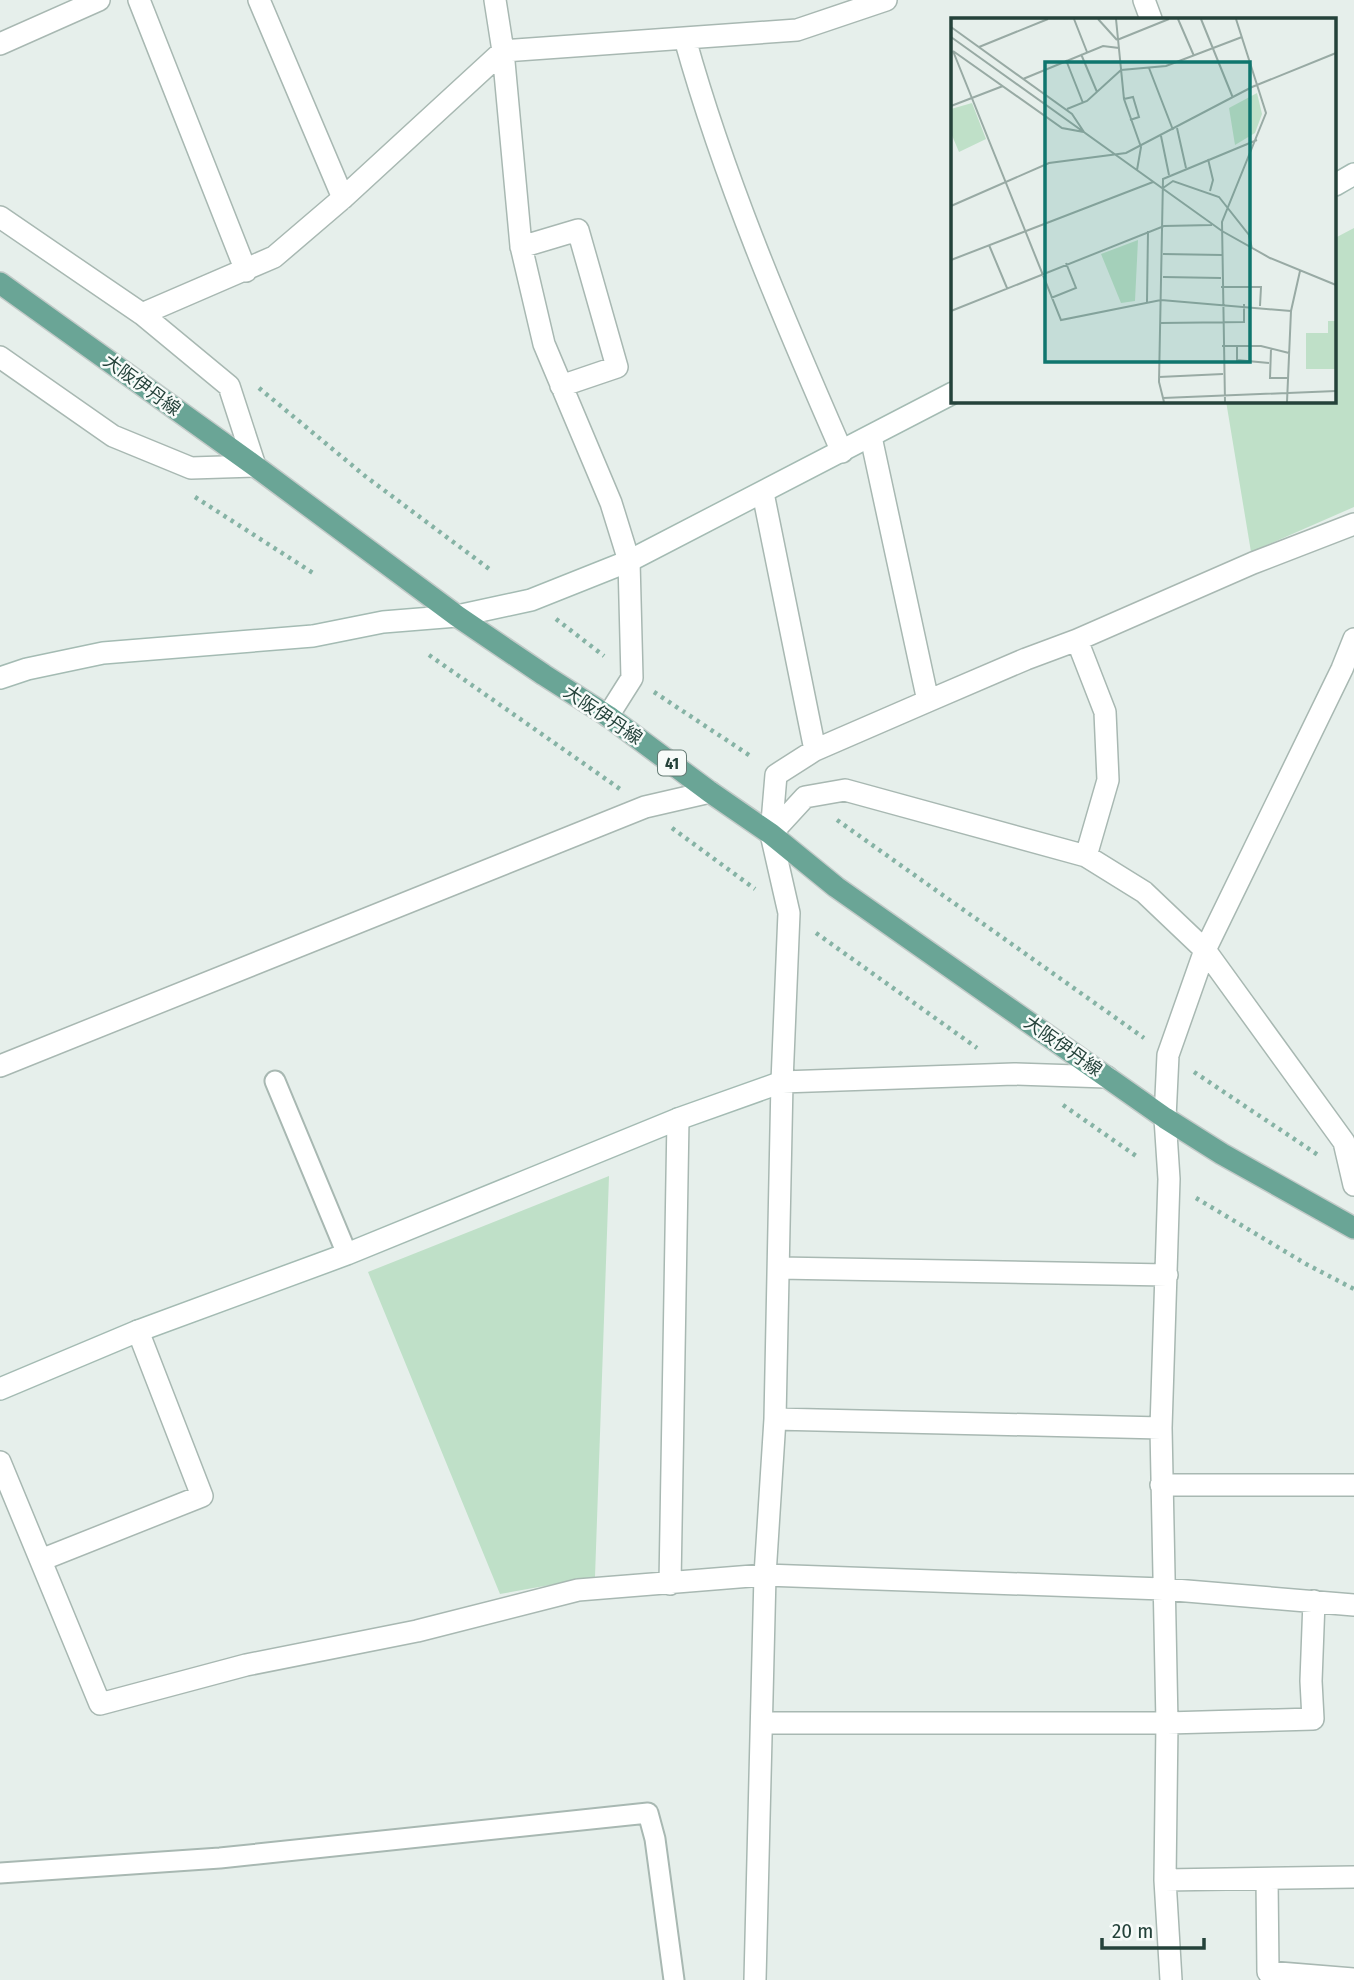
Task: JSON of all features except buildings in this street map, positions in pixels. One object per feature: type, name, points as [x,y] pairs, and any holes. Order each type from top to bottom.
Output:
[{"type":"main road","name":"大阪伊丹線","points":[[0,282],[457,616],[608,716],[771,834],[836,887],[1165,1118],[1222,1154],[1354,1228]]},
{"type":"street","points":[[0,44],[99,0]]},
{"type":"street","points":[[139,0],[246,271]]},
{"type":"street","points":[[259,0],[343,198]]},
{"type":"street","points":[[495,0],[503,51],[521,247],[544,344],[611,503],[629,561],[632,678],[608,716]]},
{"type":"street","points":[[142,314],[274,257],[343,198],[503,51],[797,30],[886,0]]},
{"type":"street","points":[[1143,0],[1151,18]]},
{"type":"street","points":[[685,39],[707,116],[772,291],[842,452]]},
{"type":"street","points":[[1336,184],[1354,174]]},
{"type":"street","points":[[0,216],[142,314],[229,386],[255,466],[191,468],[113,436],[0,357]]},
{"type":"street","points":[[521,247],[578,230],[617,367],[561,386]]},
{"type":"street","points":[[0,678],[27,669],[103,653],[313,636],[383,622],[457,616],[531,600],[629,561],[951,394]]},
{"type":"street","points":[[872,437],[928,701]]},
{"type":"street","points":[[763,493],[815,750]]},
{"type":"street","points":[[755,1980],[765,1575],[775,1419],[782,1082],[789,914],[771,834],[776,775],[815,750],[1253,563],[1354,524]]},
{"type":"street","points":[[1171,1980],[1165,1880],[1167,1723],[1161,1485],[1170,1179],[1165,1118],[1168,1055],[1205,950],[1342,669],[1354,639]]},
{"type":"street","points":[[1077,640],[1105,712],[1108,780],[1086,856]]},
{"type":"street","points":[[771,834],[805,797],[845,790],[1086,856],[1144,892],[1205,950],[1344,1143],[1353,1181]]},
{"type":"street","points":[[0,1066],[645,807],[710,792]]},
{"type":"street","points":[[0,1390],[138,1331],[346,1254],[678,1119],[782,1082],[1014,1074],[1107,1077]]},
{"type":"street","points":[[670,1584],[678,1119]]},
{"type":"street","points":[[779,1268],[1167,1275]]},
{"type":"street","points":[[41,1560],[202,1496],[138,1331]]},
{"type":"street","points":[[775,1419],[1161,1428]]},
{"type":"street","points":[[0,1462],[100,1704],[246,1665],[417,1631],[578,1590],[765,1575],[1163,1589],[1354,1605]]},
{"type":"street","points":[[1161,1485],[1354,1485]]},
{"type":"street","points":[[762,1723],[1167,1723],[1313,1719],[1311,1681],[1314,1601]]},
{"type":"street","points":[[1165,1880],[1354,1877]]},
{"type":"street","points":[[1267,1879],[1268,1972],[1354,1979]]},
{"type":"lane","points":[[275,1081],[346,1254]]},
{"type":"lane","points":[[0,1873],[220,1858],[648,1813],[655,1839],[674,1980]]},
{"type":"path","points":[[250,380],[365,476],[492,571]]},
{"type":"path","points":[[192,494],[313,573]]},
{"type":"path","points":[[833,817],[1148,1040]]},
{"type":"path","points":[[1189,1069],[1353,1181]]},
{"type":"path","points":[[1195,1197],[1306,1264],[1354,1289]]},
{"type":"green space","points":[[1354,228],[1354,507],[1251,552],[1226,402],[1336,402],[1336,237]]},
{"type":"green space","points":[[609,1176],[595,1577],[500,1594],[368,1272]]}]
